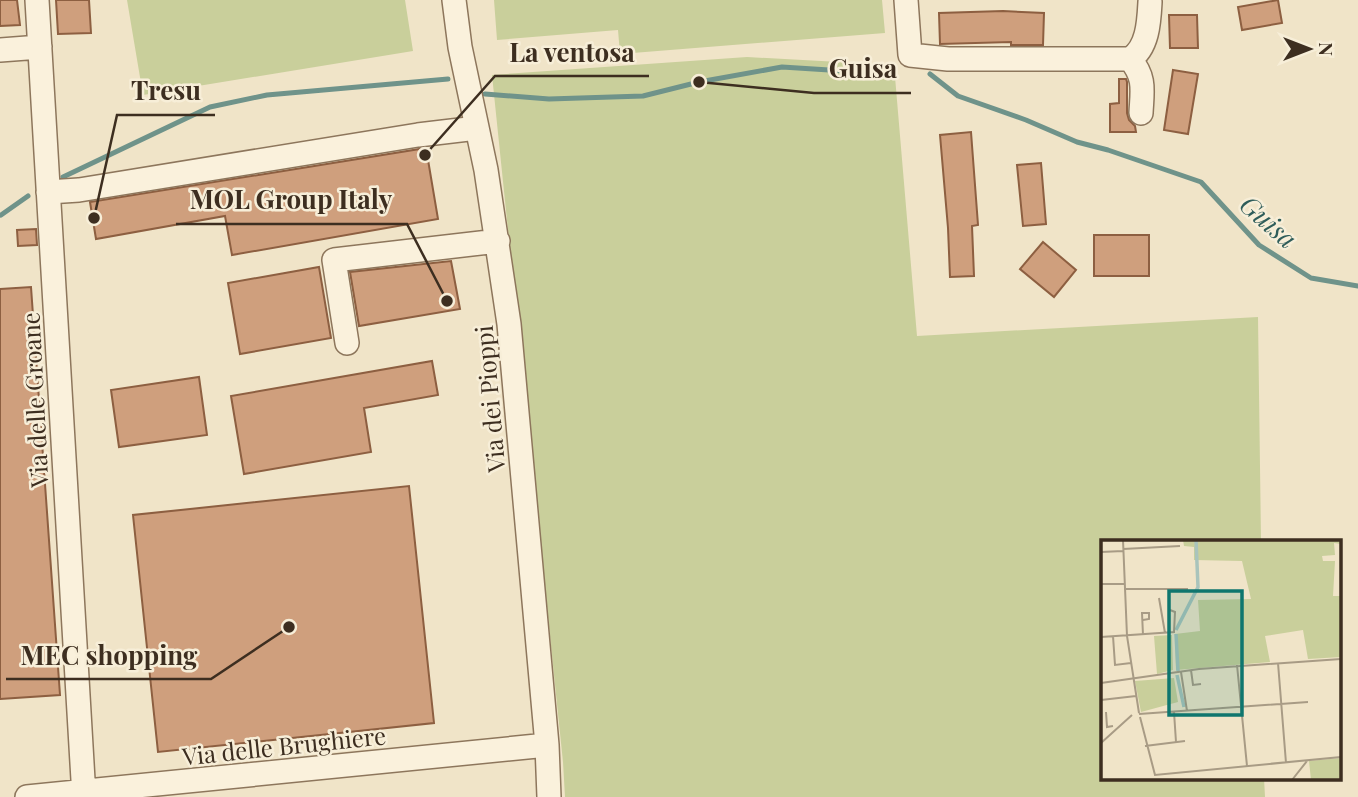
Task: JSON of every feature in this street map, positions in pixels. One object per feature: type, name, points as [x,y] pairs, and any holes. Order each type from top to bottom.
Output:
[{"type":"street","name":"Via delle Groane","points":[[37,0],[84,794]]},
{"type":"street","name":"Via dei Pioppi","points":[[453,0],[486,170],[509,324],[547,745],[549,797]]},
{"type":"street","points":[[905,0],[910,55],[948,58],[1130,59],[1137,55],[1149,26],[1150,2]]},
{"type":"street","points":[[0,50],[40,47]]},
{"type":"street","points":[[1130,59],[1142,80],[1141,113]]},
{"type":"street","points":[[48,192],[79,190],[405,137],[477,128]]},
{"type":"street","points":[[347,343],[334,260],[498,240]]},
{"type":"street","name":"Via delle Brughiere","points":[[27,797],[84,794],[547,745]]},
{"type":"green space","points":[[127,0],[405,0],[413,51],[143,95]]},
{"type":"green space","points":[[494,0],[882,0],[885,33],[620,54],[618,30],[497,40]]},
{"type":"green space","points":[[747,57],[894,65],[917,336],[1258,317],[1261,540],[1101,540],[1101,780],[1264,780],[1265,797],[565,797],[492,75]]},
{"type":"building","points":[[0,0],[17,0],[20,25],[0,26]]},
{"type":"building","points":[[56,0],[89,0],[91,33],[58,34]]},
{"type":"building","points":[[1278,0],[1282,23],[1242,30],[1238,7]]},
{"type":"building","points":[[939,13],[1044,13],[1043,45],[1011,45],[1011,42],[940,44]]},
{"type":"building","points":[[1169,15],[1197,15],[1198,48],[1170,48]]},
{"type":"building","points":[[1173,70],[1198,74],[1188,134],[1164,130]]},
{"type":"building","points":[[1119,79],[1126,79],[1127,82],[1127,113],[1136,132],[1110,132],[1110,104],[1119,103]]},
{"type":"building","points":[[971,132],[978,225],[972,226],[974,276],[950,277],[940,135]]},
{"type":"building","points":[[426,148],[438,219],[232,255],[225,216],[96,239],[90,202]]},
{"type":"building","points":[[1041,163],[1046,224],[1023,226],[1017,165]]},
{"type":"building","points":[[36,229],[37,245],[18,246],[17,230]]},
{"type":"building","points":[[1094,235],[1149,235],[1149,276],[1094,276]]},
{"type":"building","points":[[1043,242],[1076,270],[1054,297],[1020,269]]},
{"type":"building","points":[[451,261],[460,309],[359,326],[350,272]]},
{"type":"building","points":[[319,267],[331,338],[240,354],[228,283]]},
{"type":"building","points":[[31,287],[60,695],[0,699],[0,289]]},
{"type":"building","points":[[432,361],[438,395],[364,408],[371,452],[244,474],[231,396]]},
{"type":"building","points":[[199,377],[207,435],[119,447],[111,390]]},
{"type":"building","points":[[409,486],[434,723],[158,752],[133,515]]},
{"type":"waterway","name":"Guisa","points":[[485,94],[549,99],[643,96],[699,82],[782,67],[892,74]]},
{"type":"waterway","name":"Guisa","points":[[930,74],[958,96],[1026,120],[1077,142],[1201,182],[1259,245],[1311,278],[1358,286]]},
{"type":"waterway","name":"Guisa","points":[[63,177],[210,107],[267,95],[448,79]]},
{"type":"waterway","name":"Guisa","points":[[1,215],[28,196]]},
{"type":"place","name":"Guisa","points":[[699,82]]},
{"type":"place","name":"La ventosa","points":[[425,155]]},
{"type":"place","name":"Tresu","points":[[94,218]]},
{"type":"place","name":"MOL Group Italy","points":[[447,301]]},
{"type":"place","name":"MEC shopping","points":[[289,627]]}]
